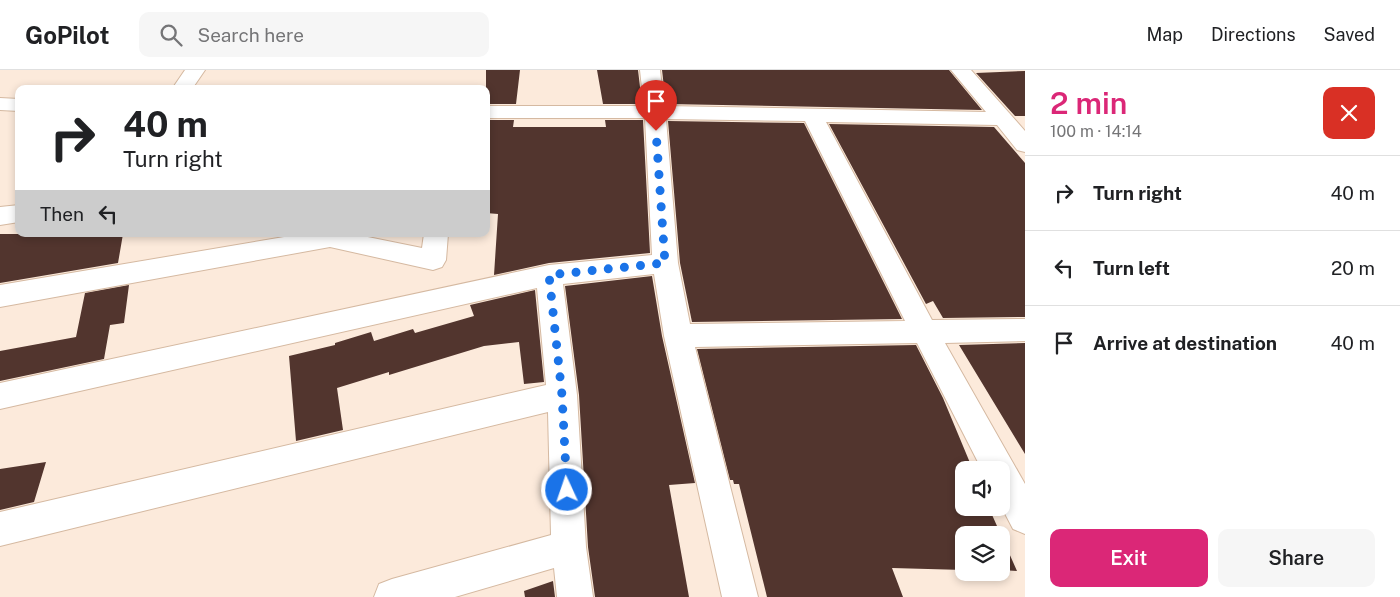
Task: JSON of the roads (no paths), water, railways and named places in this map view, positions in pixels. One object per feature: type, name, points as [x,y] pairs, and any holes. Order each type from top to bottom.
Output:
[{"type":"street","points":[[185,85],[195,70]]},
{"type":"street","points":[[650,70],[655,112],[665,263],[678,336],[740,597]]},
{"type":"street","points":[[961,70],[1025,146]]},
{"type":"street","points":[[0,104],[15,104]]},
{"type":"street","points":[[490,112],[655,112],[1002,119]]},
{"type":"street","points":[[812,115],[924,331],[994,461]]},
{"type":"street","points":[[0,216],[15,214]]},
{"type":"street","points":[[0,296],[330,238],[433,260],[436,237]]},
{"type":"street","points":[[0,396],[549,275],[665,263]]},
{"type":"street","points":[[549,275],[562,395],[569,547],[575,597]]},
{"type":"street","points":[[678,336],[1025,330]]},
{"type":"street","points":[[0,529],[562,395]]},
{"type":"street","points":[[1010,490],[1025,517]]},
{"type":"street","points":[[392,597],[569,547]]}]
